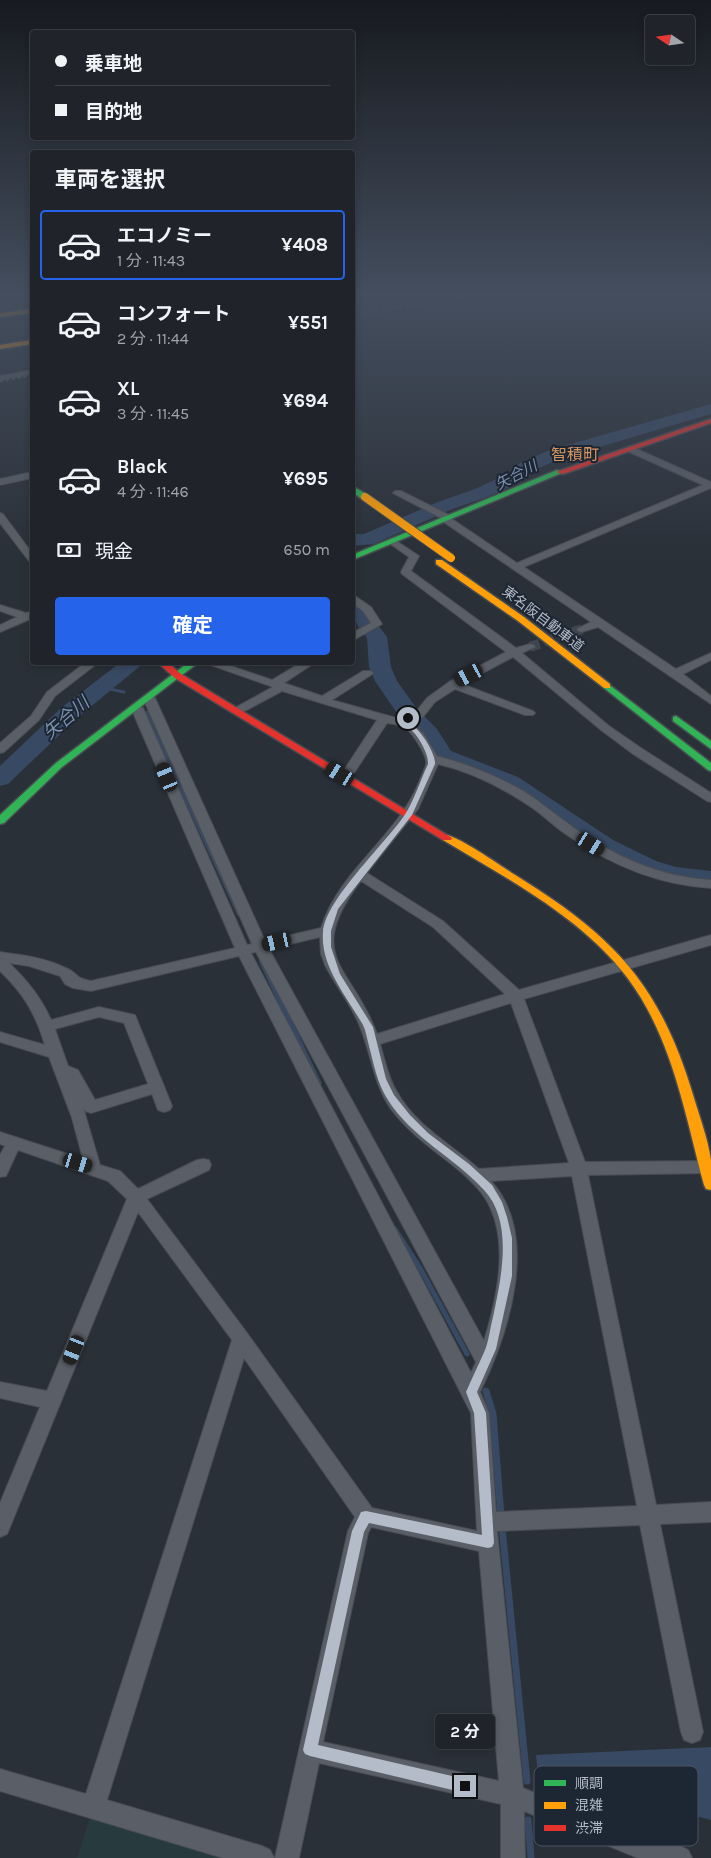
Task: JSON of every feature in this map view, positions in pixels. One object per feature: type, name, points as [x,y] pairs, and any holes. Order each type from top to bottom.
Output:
[{"type":"main road","points":[[355,557],[445,518],[571,468],[711,421]]},
{"type":"main road","name":"東名阪自動車道","points":[[358,499],[451,558],[552,629]]},
{"type":"main road","name":"東名阪自動車道","points":[[358,499],[439,562],[521,619],[711,768]]},
{"type":"main road","points":[[164,665],[178,676],[556,907],[595,938],[623,965],[642,991],[668,1040],[708,1167],[711,1185]]},
{"type":"main road","points":[[0,821],[59,765],[137,708],[191,665]]},
{"type":"main road","points":[[666,712],[711,746]]},
{"type":"street","points":[[630,449],[711,485]]},
{"type":"street","points":[[0,482],[30,475]]},
{"type":"street","points":[[516,567],[711,485]]},
{"type":"street","points":[[398,493],[445,518],[675,674],[711,701]]},
{"type":"street","points":[[0,516],[30,557]]},
{"type":"street","points":[[392,541],[414,556],[406,572],[514,652],[624,742],[711,798]]},
{"type":"street","points":[[355,600],[371,614],[377,624],[355,636]]},
{"type":"street","points":[[0,608],[30,616]]},
{"type":"street","points":[[0,629],[30,616]]},
{"type":"street","points":[[582,629],[599,623]]},
{"type":"street","points":[[217,665],[349,709],[384,718],[409,719],[454,684],[514,652],[530,647]]},
{"type":"street","points":[[675,674],[711,656]]},
{"type":"street","points":[[0,749],[36,718],[52,694],[90,665]]},
{"type":"street","points":[[277,684],[306,665]]},
{"type":"street","points":[[324,700],[367,674]]},
{"type":"street","points":[[237,711],[277,690],[277,684]]},
{"type":"street","points":[[454,684],[529,713]]},
{"type":"street","points":[[149,698],[253,948],[484,1361]]},
{"type":"street","points":[[137,708],[480,1413],[512,1795],[514,1858]]},
{"type":"street","points":[[350,770],[384,718]]},
{"type":"street","points":[[409,719],[409,725],[419,735],[432,759],[421,790],[408,815],[334,908],[327,931],[327,947],[332,965],[362,1014],[373,1041],[382,1079],[397,1106],[424,1136],[476,1176],[498,1202],[507,1238],[507,1276],[491,1349],[471,1392]]},
{"type":"street","points":[[432,759],[447,762],[503,785],[534,803],[570,831],[602,852],[640,869],[673,880],[711,884]]},
{"type":"street","points":[[360,874],[438,924],[516,996],[579,1169],[692,1732]]},
{"type":"street","points":[[0,957],[34,963],[65,973],[70,980],[78,984],[91,986],[327,931]]},
{"type":"street","points":[[373,1041],[516,996],[711,940]]},
{"type":"street","points":[[0,963],[32,995],[47,1026],[61,1070],[80,1118],[93,1168]]},
{"type":"street","points":[[47,1026],[98,1012],[130,1019],[164,1106]]},
{"type":"street","points":[[0,1037],[56,1053]]},
{"type":"street","points":[[61,1070],[73,1074],[91,1107],[158,1088]]},
{"type":"street","points":[[0,1171],[7,1140],[114,1176],[136,1197],[241,1339],[366,1516],[489,1529],[520,1520],[711,1512]]},
{"type":"street","points":[[0,1527],[136,1197],[203,1164]]},
{"type":"street","points":[[476,1176],[579,1169],[708,1167]]},
{"type":"street","points":[[94,1808],[241,1339]]},
{"type":"street","points":[[0,1390],[52,1401]]},
{"type":"street","points":[[287,1858],[358,1531],[366,1516]]},
{"type":"street","points":[[310,1750],[512,1795],[534,1804]]},
{"type":"street","points":[[0,1780],[262,1858]]},
{"type":"street","points":[[637,1846],[680,1858]]},
{"type":"green space","points":[[90,1818],[219,1858],[77,1858]]},
{"type":"water","points":[[711,1747],[711,1820],[698,1816],[698,1766],[537,1766],[536,1755]]},
{"type":"waterway","name":"矢合川","points":[[355,540],[367,540],[444,506],[481,493],[518,476],[526,467],[556,454],[711,409]]},
{"type":"waterway","points":[[355,605],[363,613],[368,626],[377,637],[380,667],[386,681],[409,714],[429,734],[442,756],[510,782],[604,845],[647,867],[675,875],[711,879]]},
{"type":"waterway","name":"矢合川","points":[[0,779],[69,713],[131,665]]},
{"type":"waterway","points":[[101,687],[124,692]]},
{"type":"waterway","points":[[147,713],[239,914]]},
{"type":"waterway","points":[[261,961],[283,1008]]},
{"type":"waterway","points":[[283,1007],[319,1083]]},
{"type":"waterway","points":[[395,1229],[420,1268],[467,1354]]},
{"type":"waterway","points":[[486,1391],[493,1414],[501,1516]]},
{"type":"waterway","points":[[502,1527],[527,1781]]},
{"type":"waterway","points":[[528,1820],[531,1858]]},
{"type":"tunnel","points":[[530,647],[582,629]]},
{"type":"traffic: fast","points":[[355,557],[560,472]]},
{"type":"traffic: fast","points":[[355,490],[365,497]]},
{"type":"traffic: fast","points":[[0,821],[59,765],[191,665]]},
{"type":"traffic: fast","points":[[607,686],[711,768]]},
{"type":"traffic: fast","points":[[676,719],[711,746]]},
{"type":"traffic: slow","points":[[365,497],[451,558]]},
{"type":"traffic: slow","points":[[439,562],[521,619],[607,686]]},
{"type":"traffic: slow","points":[[447,838],[555,906],[605,947],[627,970],[645,995],[657,1017],[677,1063],[711,1185]]},
{"type":"traffic: jam","points":[[560,472],[711,421]]},
{"type":"traffic: jam","points":[[165,665],[178,676],[447,838]]},
{"type":"district","name":"智積町","points":[[575,454]]},
{"type":"route","points":[[408,718],[402,723],[409,725],[419,735],[432,759],[432,764],[408,815],[334,908],[326,936],[327,947],[328,955],[336,974],[356,1004],[368,1027],[385,1088],[397,1106],[424,1136],[476,1176],[498,1202],[507,1238],[507,1276],[491,1349],[471,1392],[480,1413],[488,1543],[366,1516],[358,1531],[310,1750],[465,1786]]}]
